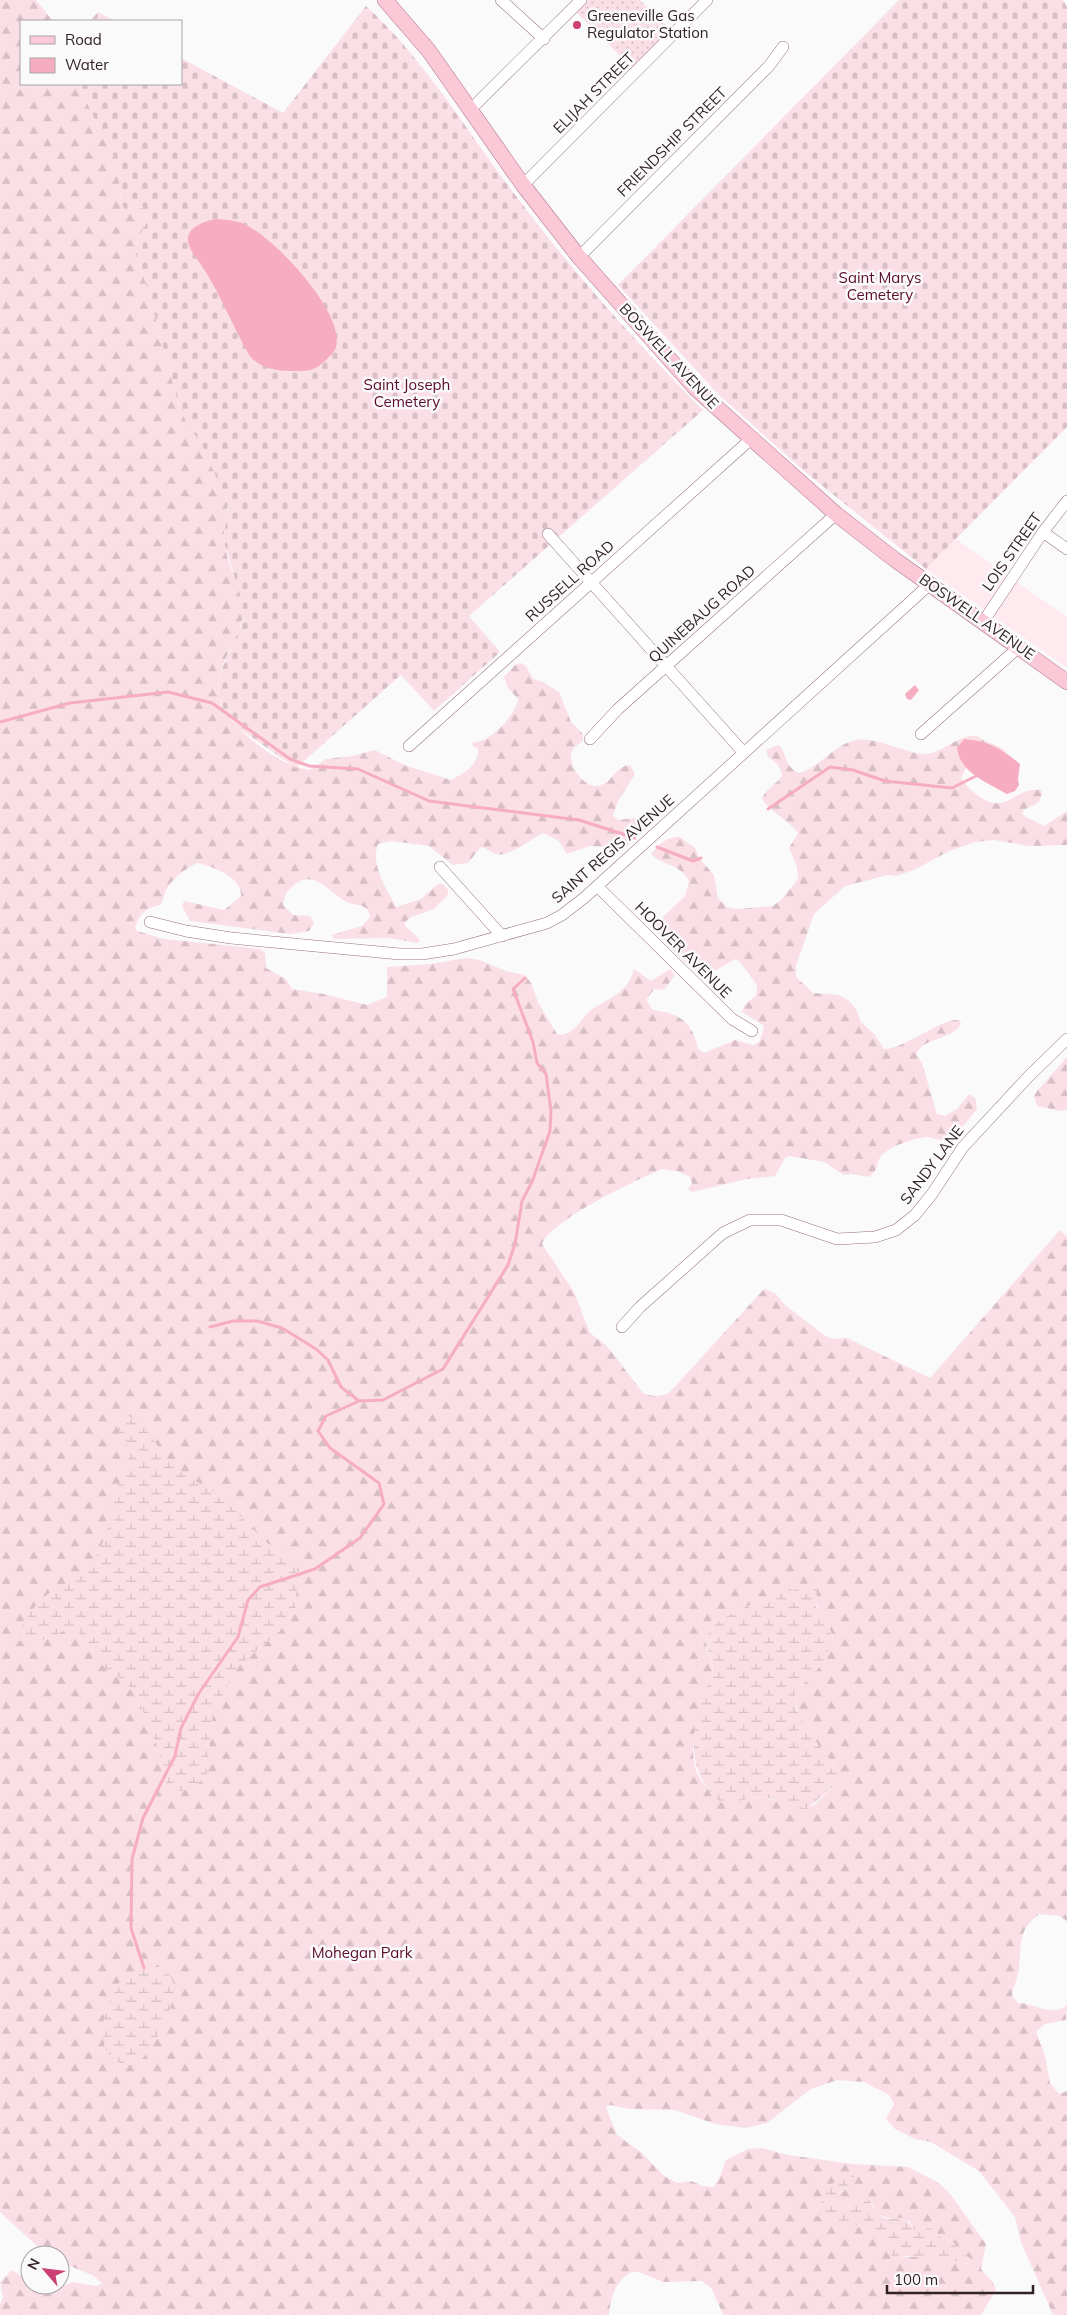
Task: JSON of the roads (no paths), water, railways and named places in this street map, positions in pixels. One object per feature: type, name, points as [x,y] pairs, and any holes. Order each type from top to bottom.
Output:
[{"type":"main road","name":"BOSWELL AVENUE","points":[[385,0],[429,51],[523,185],[579,257],[696,388],[836,514],[1067,682]]},
{"type":"street","points":[[501,0],[544,39]]},
{"type":"street","points":[[470,110],[544,39],[581,0]]},
{"type":"street","name":"ELIJAH STREET","points":[[523,185],[707,0]]},
{"type":"street","name":"FRIENDSHIP STREET","points":[[579,257],[765,70],[783,47]]},
{"type":"street","name":"RUSSELL ROAD","points":[[409,746],[751,439]]},
{"type":"street","name":"LOIS STREET","points":[[982,622],[1043,532],[1067,501]]},
{"type":"street","name":"QUINEBAUG ROAD","points":[[590,739],[618,709],[836,514]]},
{"type":"street","points":[[1043,532],[1067,549]]},
{"type":"street","points":[[548,534],[744,753]]},
{"type":"street","name":"SAINT REGIS AVENUE","points":[[150,922],[186,932],[231,938],[400,954],[437,952],[502,936],[554,919],[597,886],[930,584]]},
{"type":"street","points":[[921,734],[1019,647]]},
{"type":"street","points":[[440,867],[502,936]]},
{"type":"street","name":"HOOVER AVENUE","points":[[597,886],[732,1019],[752,1031]]},
{"type":"street","name":"SANDY LANE","points":[[622,1327],[640,1307],[723,1233],[750,1220],[781,1220],[837,1239],[875,1237],[896,1230],[915,1215],[932,1194],[963,1147],[1029,1076],[1067,1040]]},
{"type":"water","points":[[215,219],[240,223],[260,234],[291,262],[320,298],[330,316],[336,333],[336,347],[333,353],[314,369],[290,371],[267,368],[257,363],[249,355],[216,290],[193,254],[188,242],[191,230]]},
{"type":"water","points":[[915,685],[919,690],[911,700],[907,699],[905,694]]},
{"type":"water","points":[[964,739],[995,747],[1020,764],[1019,785],[1015,791],[1007,794],[969,771],[959,757],[957,748]]},
{"type":"waterway","points":[[0,722],[70,703],[168,692],[212,703],[290,759],[309,766],[358,769],[429,801],[579,820],[635,838]]},
{"type":"waterway","points":[[768,809],[830,767],[853,770],[885,781],[952,788],[976,776]]},
{"type":"waterway","points":[[657,847],[693,861],[701,858]]},
{"type":"waterway","points":[[144,1968],[131,1928],[132,1859],[143,1818],[175,1756],[181,1728],[199,1693],[238,1637],[248,1600],[260,1587],[315,1569],[360,1538],[384,1504],[379,1483],[330,1448],[318,1431],[326,1416],[359,1401],[383,1400],[443,1369],[508,1265],[515,1244],[522,1201],[532,1182],[550,1131],[551,1111],[546,1074],[537,1063],[533,1042],[513,989],[525,978]]},
{"type":"waterway","points":[[210,1327],[233,1321],[257,1321],[282,1328],[316,1349],[328,1360],[341,1387],[359,1401]]},
{"type":"place","name":"Greeneville Gas Regulator Station","points":[[577,25]]},
{"type":"park label","name":"Saint Marys Cemetery","points":[[880,286]]},
{"type":"park label","name":"Saint Joseph Cemetery","points":[[407,394]]},
{"type":"park label","name":"Mohegan Park","points":[[362,1953]]}]
